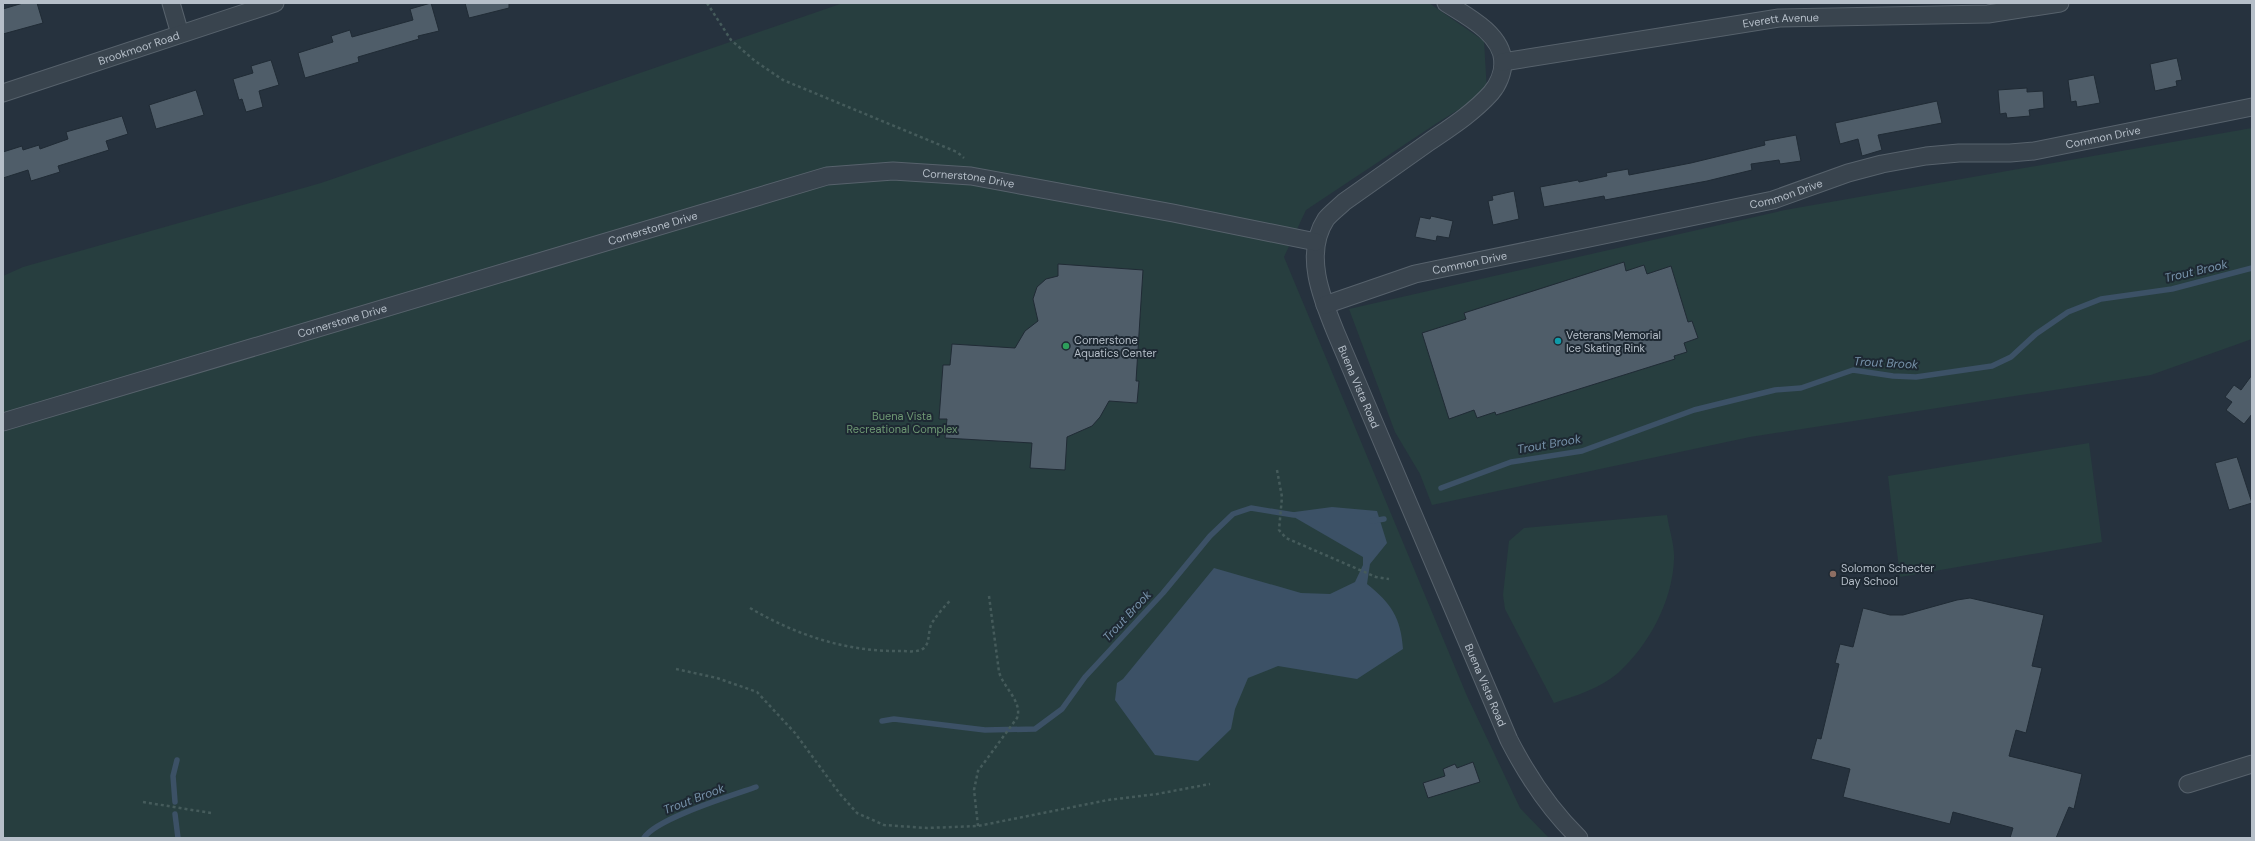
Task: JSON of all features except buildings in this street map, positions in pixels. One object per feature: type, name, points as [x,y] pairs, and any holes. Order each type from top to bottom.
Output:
[{"type":"street","points":[[171,3],[180,34]]},
{"type":"street","name":"Brookmoor Road","points":[[3,93],[275,3]]},
{"type":"street","points":[[1446,3],[1470,18],[1489,34],[1499,46],[1503,62]]},
{"type":"street","name":"Everett Avenue","points":[[1503,62],[1779,18],[1988,14],[2060,3]]},
{"type":"street","name":"Buena Vista Road","points":[[1503,62],[1501,77],[1492,92],[1471,112],[1344,202],[1326,218],[1316,242],[1316,277],[1325,305],[1510,740],[1536,787],[1554,812],[1579,838]]},
{"type":"street","name":"Common Drive","points":[[1325,305],[1415,274],[1773,200],[1848,173],[1882,164],[1926,156],[1959,153],[2010,153],[2034,151],[2252,108]]},
{"type":"street","name":"Cornerstone Drive","points":[[3,422],[828,176],[893,171],[971,176],[1173,213],[1316,242]]},
{"type":"street","points":[[2188,784],[2252,764]]},
{"type":"path","points":[[707,3],[731,40],[755,62],[783,80],[957,152],[966,159]]},
{"type":"path","points":[[1277,470],[1281,503],[1279,523],[1280,530],[1286,538],[1376,577],[1389,579]]},
{"type":"path","points":[[978,826],[975,781],[982,764],[1017,718],[1019,713],[1016,702],[1001,680],[989,596]]},
{"type":"path","points":[[750,608],[780,625],[822,641],[882,652],[913,652],[924,648],[927,644],[931,623],[940,614],[943,606],[951,600]]},
{"type":"path","points":[[676,669],[716,678],[757,692],[795,733],[840,794],[857,813],[884,825],[927,828],[978,826],[1108,800],[1157,794],[1210,784]]},
{"type":"path","points":[[144,802],[211,813]]},
{"type":"green space","name":"Buena Vista Recreational Complex","points":[[843,3],[1429,3],[1484,41],[1487,92],[1437,123],[1306,210],[1284,257],[1467,696],[1520,808],[1549,838],[3,838],[3,276],[23,267],[321,183]]},
{"type":"green space","points":[[2252,128],[2252,339],[2151,375],[1750,437],[1432,505],[1420,474],[1395,432],[1349,309],[1785,210]]},
{"type":"green space","points":[[2089,443],[2102,542],[1900,577],[1888,476]]},
{"type":"green space","points":[[1667,515],[1674,549],[1672,576],[1664,607],[1649,636],[1629,662],[1618,673],[1604,683],[1588,691],[1554,703],[1505,609],[1503,595],[1509,541],[1524,528]]},
{"type":"water","points":[[1332,507],[1377,511],[1387,543],[1370,564],[1367,584],[1382,598],[1393,612],[1400,628],[1403,649],[1357,679],[1278,666],[1248,678],[1235,709],[1231,729],[1198,761],[1155,755],[1115,700],[1117,683],[1123,679],[1214,568],[1301,593],[1330,594],[1355,582],[1363,565],[1363,557],[1287,513]]},
{"type":"waterway","name":"Trout Brook","points":[[1441,488],[1511,462],[1582,451],[1694,410],[1775,390],[1801,388],[1853,370],[1893,376],[1916,377],[1992,366],[2011,357],[2036,334],[2068,312],[2101,299],[2172,289],[2252,268]]},
{"type":"waterway","name":"Trout Brook","points":[[882,721],[894,719],[985,730],[1035,729],[1062,709],[1085,677],[1163,593],[1210,536],[1233,514],[1251,508],[1294,515]]},
{"type":"waterway","name":"Trout Brook","points":[[1372,521],[1384,519]]},
{"type":"waterway","points":[[175,802],[173,776],[177,760]]},
{"type":"waterway","name":"Trout Brook","points":[[644,838],[663,823],[678,816],[696,808],[756,787]]},
{"type":"waterway","points":[[175,814],[178,838]]},
{"type":"place","name":"Veterans Memorial Ice Skating Rink","points":[[1558,341]]},
{"type":"place","name":"Cornerstone Aquatics Center","points":[[1066,346]]},
{"type":"place","name":"Solomon Schecter Day School","points":[[1833,574]]}]
